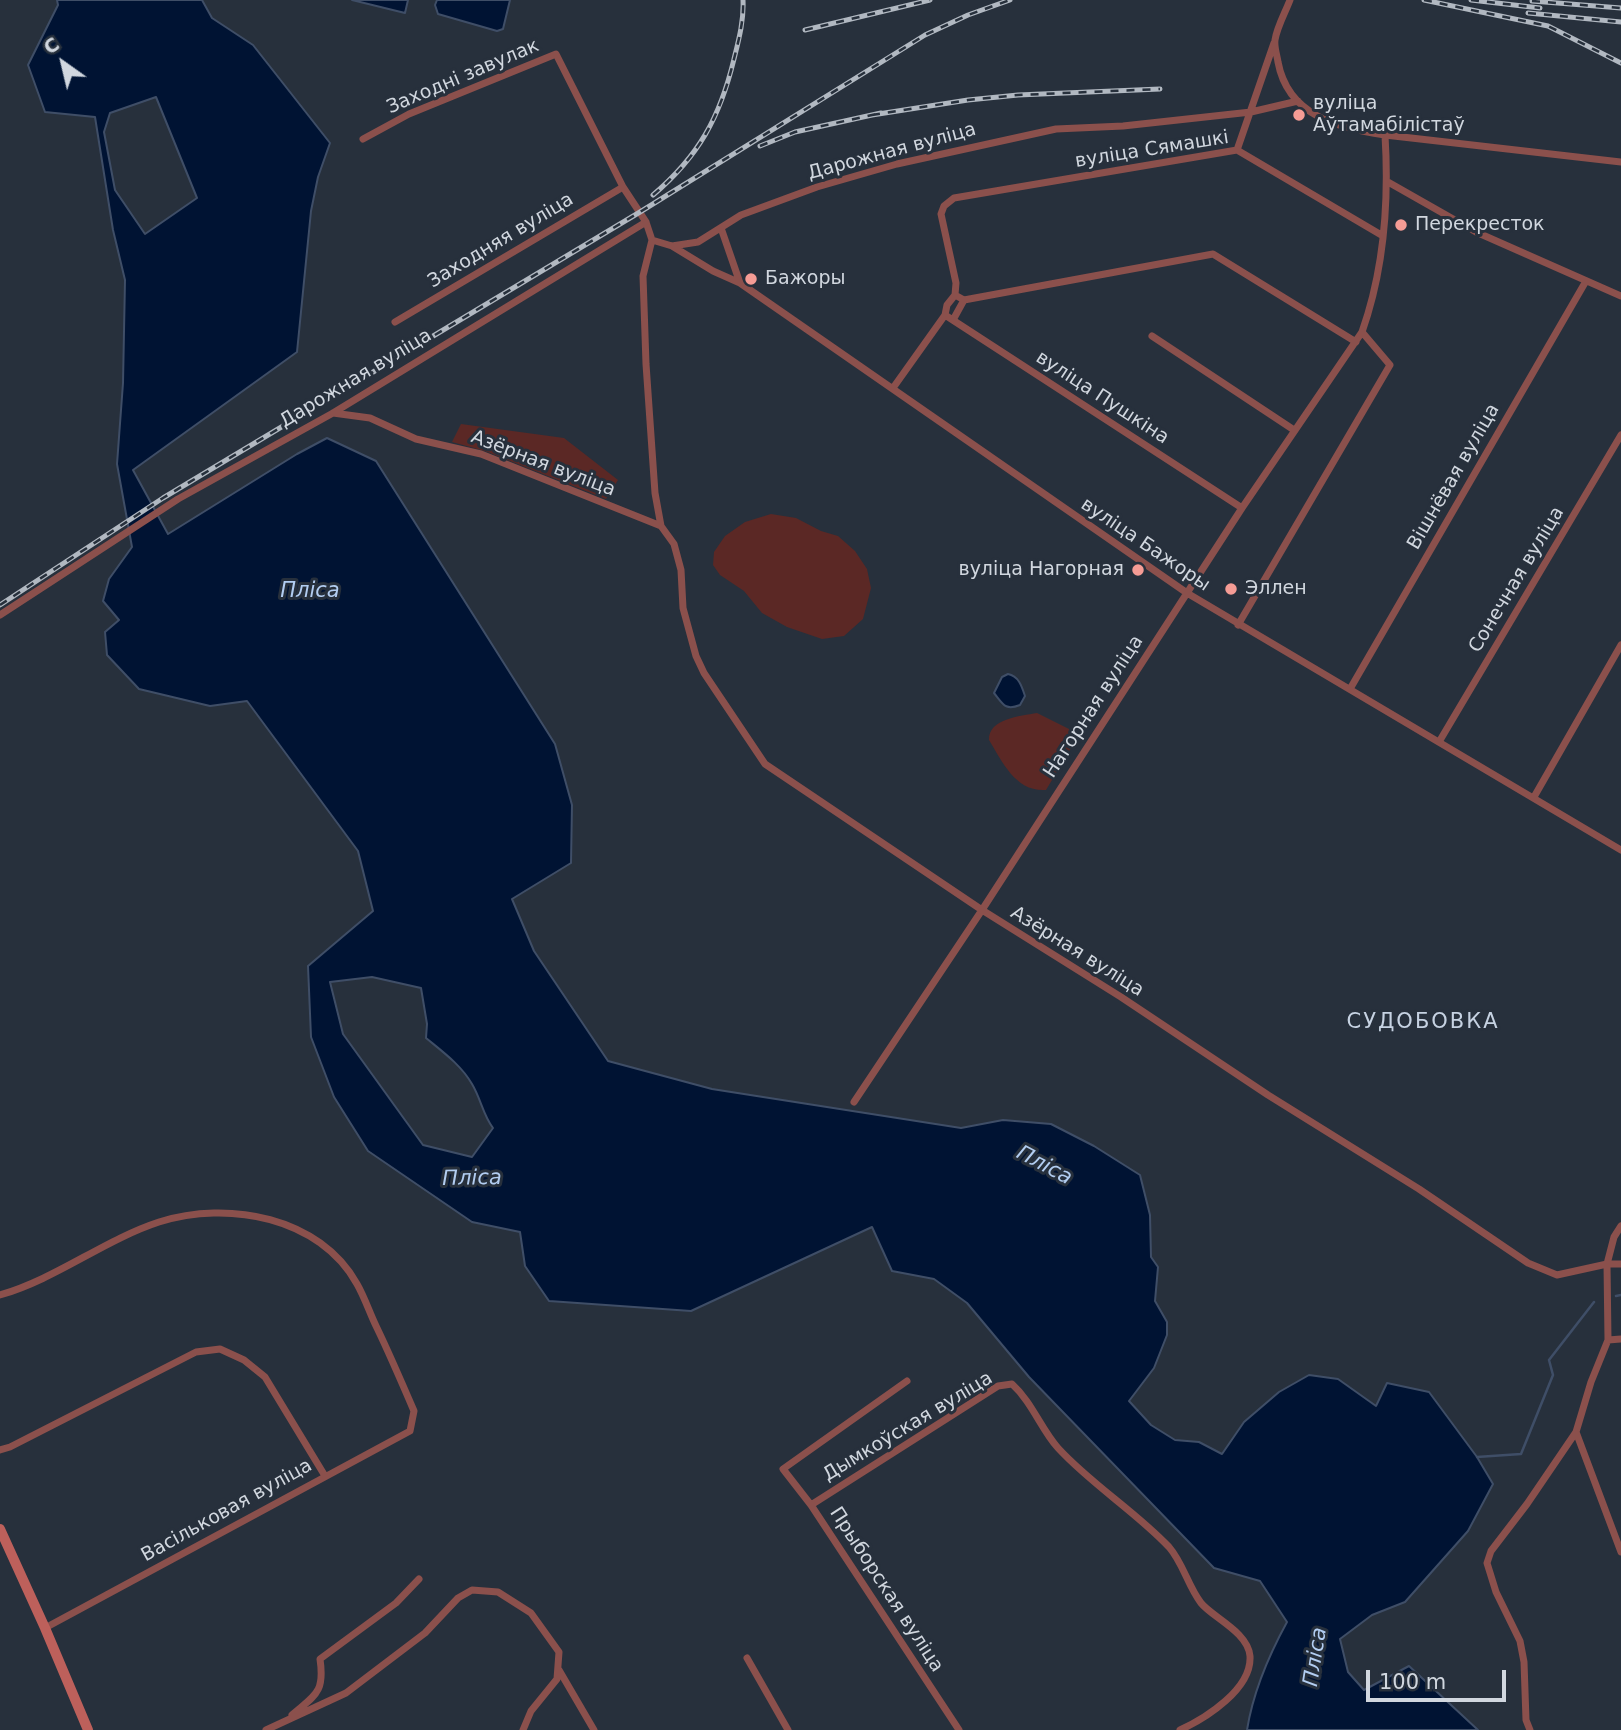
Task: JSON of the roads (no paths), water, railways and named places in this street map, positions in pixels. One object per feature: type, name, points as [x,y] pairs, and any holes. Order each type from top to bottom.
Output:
[{"type":"street","points":[[1237,150],[1290,0]]},
{"type":"street","points":[[1275,42],[1281,75],[1298,101],[1326,122],[1346,129],[1621,162]]},
{"type":"street","name":"Заходні завулак","points":[[363,139],[409,114],[556,54],[623,187],[646,222]]},
{"type":"street","name":"Дарожная вуліца","points":[[672,246],[698,242],[741,215],[851,176],[1062,128],[1123,126],[1251,112],[1298,101]]},
{"type":"street","name":"Нагорная вуліца","points":[[854,1102],[982,910],[1242,508],[1362,332],[1370,308],[1382,236],[1388,182],[1385,135]]},
{"type":"street","name":"вуліца Сямашкі","points":[[955,295],[956,283],[941,214],[944,206],[954,198],[1237,150],[1382,236]]},
{"type":"street","points":[[1388,182],[1476,232],[1621,296]]},
{"type":"street","name":"Заходняя вуліца","points":[[395,322],[623,187]]},
{"type":"street","points":[[646,222],[652,240],[672,246]]},
{"type":"street","name":"Дарожная вуліца","points":[[0,615],[169,506],[332,413],[646,222]]},
{"type":"street","points":[[721,228],[740,284]]},
{"type":"street","name":"Азёрная вуліца","points":[[652,240],[643,276],[655,494],[661,526],[674,544],[681,570],[683,608],[696,656],[704,673],[765,764],[982,910],[1122,997],[1268,1096],[1419,1189],[1528,1263],[1557,1275],[1607,1264],[1621,1264]]},
{"type":"street","name":"вуліца Бажоры","points":[[672,246],[740,284],[1187,593],[1621,850]]},
{"type":"street","points":[[893,388],[945,315],[947,305],[955,295],[964,300],[1213,254],[1356,342]]},
{"type":"street","name":"Вішнёвая вуліца","points":[[1350,689],[1586,281]]},
{"type":"street","points":[[953,320],[964,300]]},
{"type":"street","name":"вуліца Пушкіна","points":[[945,315],[1242,508]]},
{"type":"street","points":[[1238,625],[1390,365],[1362,332]]},
{"type":"street","points":[[1152,336],[1294,430]]},
{"type":"street","name":"Азёрная вуліца","points":[[332,413],[370,418],[416,439],[481,454],[661,526]]},
{"type":"street","name":"Сонечная вуліца","points":[[1439,742],[1621,435]]},
{"type":"street","points":[[1534,797],[1621,645]]},
{"type":"street","name":"Васільковая вуліца","points":[[0,1295],[23,1288],[100,1248],[160,1222],[211,1213],[257,1215],[294,1227],[335,1255],[357,1283],[414,1411],[410,1431],[45,1628]]},
{"type":"street","points":[[1530,1730],[1526,1720],[1524,1662],[1520,1641],[1496,1592],[1487,1563],[1491,1550],[1527,1504],[1576,1432],[1591,1382],[1608,1340],[1607,1264],[1614,1237],[1621,1226]]},
{"type":"street","points":[[1608,1340],[1621,1339]]},
{"type":"street","points":[[0,1450],[196,1352],[220,1349],[244,1360],[265,1377],[324,1476]]},
{"type":"street","name":"Прыборская вуліца","points":[[907,1381],[783,1469],[811,1504],[959,1730]]},
{"type":"street","name":"Дымкоўская вуліца","points":[[811,1504],[998,1386],[1012,1384],[1021,1393],[1054,1443],[1077,1469],[1144,1523],[1171,1550],[1202,1604],[1229,1624],[1249,1652],[1250,1659],[1241,1683],[1228,1699],[1204,1717],[1180,1730]]},
{"type":"street","points":[[1576,1432],[1621,1552]]},
{"type":"street","points":[[0,1529],[88,1730]]},
{"type":"street","points":[[286,1720],[318,1693],[323,1677],[320,1659],[396,1603],[419,1579]]},
{"type":"street","points":[[266,1730],[346,1693],[425,1633],[458,1598],[472,1590],[498,1592],[531,1613],[559,1652],[557,1678],[531,1711],[523,1730]]},
{"type":"street","points":[[747,1657],[788,1730]]},
{"type":"street","points":[[559,1670],[594,1730]]},
{"type":"water","name":"Пліса","points":[[57,0],[202,0],[212,18],[253,45],[330,143],[318,177],[311,211],[297,352],[133,470],[168,534],[327,438],[376,461],[555,744],[572,805],[571,863],[512,899],[534,951],[608,1061],[712,1089],[961,1128],[1003,1120],[1051,1124],[1094,1146],[1140,1175],[1150,1215],[1151,1257],[1158,1267],[1155,1301],[1167,1322],[1167,1335],[1154,1368],[1129,1401],[1151,1425],[1175,1440],[1199,1442],[1222,1454],[1244,1422],[1279,1392],[1309,1375],[1338,1379],[1376,1406],[1387,1383],[1429,1392],[1477,1457],[1493,1484],[1468,1531],[1405,1602],[1372,1615],[1340,1639],[1348,1672],[1364,1690],[1409,1666],[1478,1730],[1247,1730],[1262,1674],[1287,1622],[1260,1581],[1214,1568],[1029,1377],[967,1303],[934,1279],[892,1271],[872,1227],[691,1311],[549,1301],[525,1266],[520,1232],[472,1222],[368,1151],[334,1097],[311,1037],[308,966],[373,911],[358,851],[247,701],[210,706],[139,689],[107,655],[105,632],[119,620],[103,601],[109,579],[132,547],[117,464],[123,383],[125,280],[113,230],[95,117],[45,112],[28,65],[58,5]],"holes":[[[156,97],[197,198],[145,234],[115,190],[104,132],[110,113]],[[372,977],[421,988],[427,1024],[426,1038],[468,1077],[493,1128],[472,1157],[423,1145],[343,1034],[330,982]]]},
{"type":"water","points":[[352,0],[408,0],[405,13]]},
{"type":"water","points":[[437,0],[510,0],[503,29],[497,31],[438,14],[435,5]]},
{"type":"water","points":[[1008,674],[1017,679],[1025,696],[1020,705],[1015,707],[1005,705],[994,693],[1002,677]]},
{"type":"waterway","points":[[1616,1296],[1621,1295]]},
{"type":"waterway","points":[[1477,1457],[1521,1454],[1553,1375],[1549,1360],[1594,1302]]},
{"type":"railway","points":[[653,195],[695,150],[714,117],[736,52],[743,0]]},
{"type":"railway","points":[[805,30],[930,0]]},
{"type":"railway","points":[[0,605],[163,498],[640,212],[925,35],[968,15],[1010,0]]},
{"type":"railway","points":[[1424,0],[1548,26],[1621,63]]},
{"type":"railway","points":[[1471,0],[1540,8]]},
{"type":"railway","points":[[1532,1],[1621,8]]},
{"type":"railway","points":[[1528,13],[1621,22]]},
{"type":"railway","points":[[872,115],[1018,95],[1160,89]]},
{"type":"railway","points":[[760,146],[795,132],[881,113]]},
{"type":"place","name":"вуліца Аўтамабілістаў","points":[[1299,115]]},
{"type":"place","name":"Перекресток","points":[[1401,225]]},
{"type":"place","name":"Бажоры","points":[[751,279]]},
{"type":"place","name":"вуліца Нагорная","points":[[1138,570]]},
{"type":"place","name":"Эллен","points":[[1231,589]]},
{"type":"district","name":"СУДОБОВКА","points":[[1423,1023]]}]
